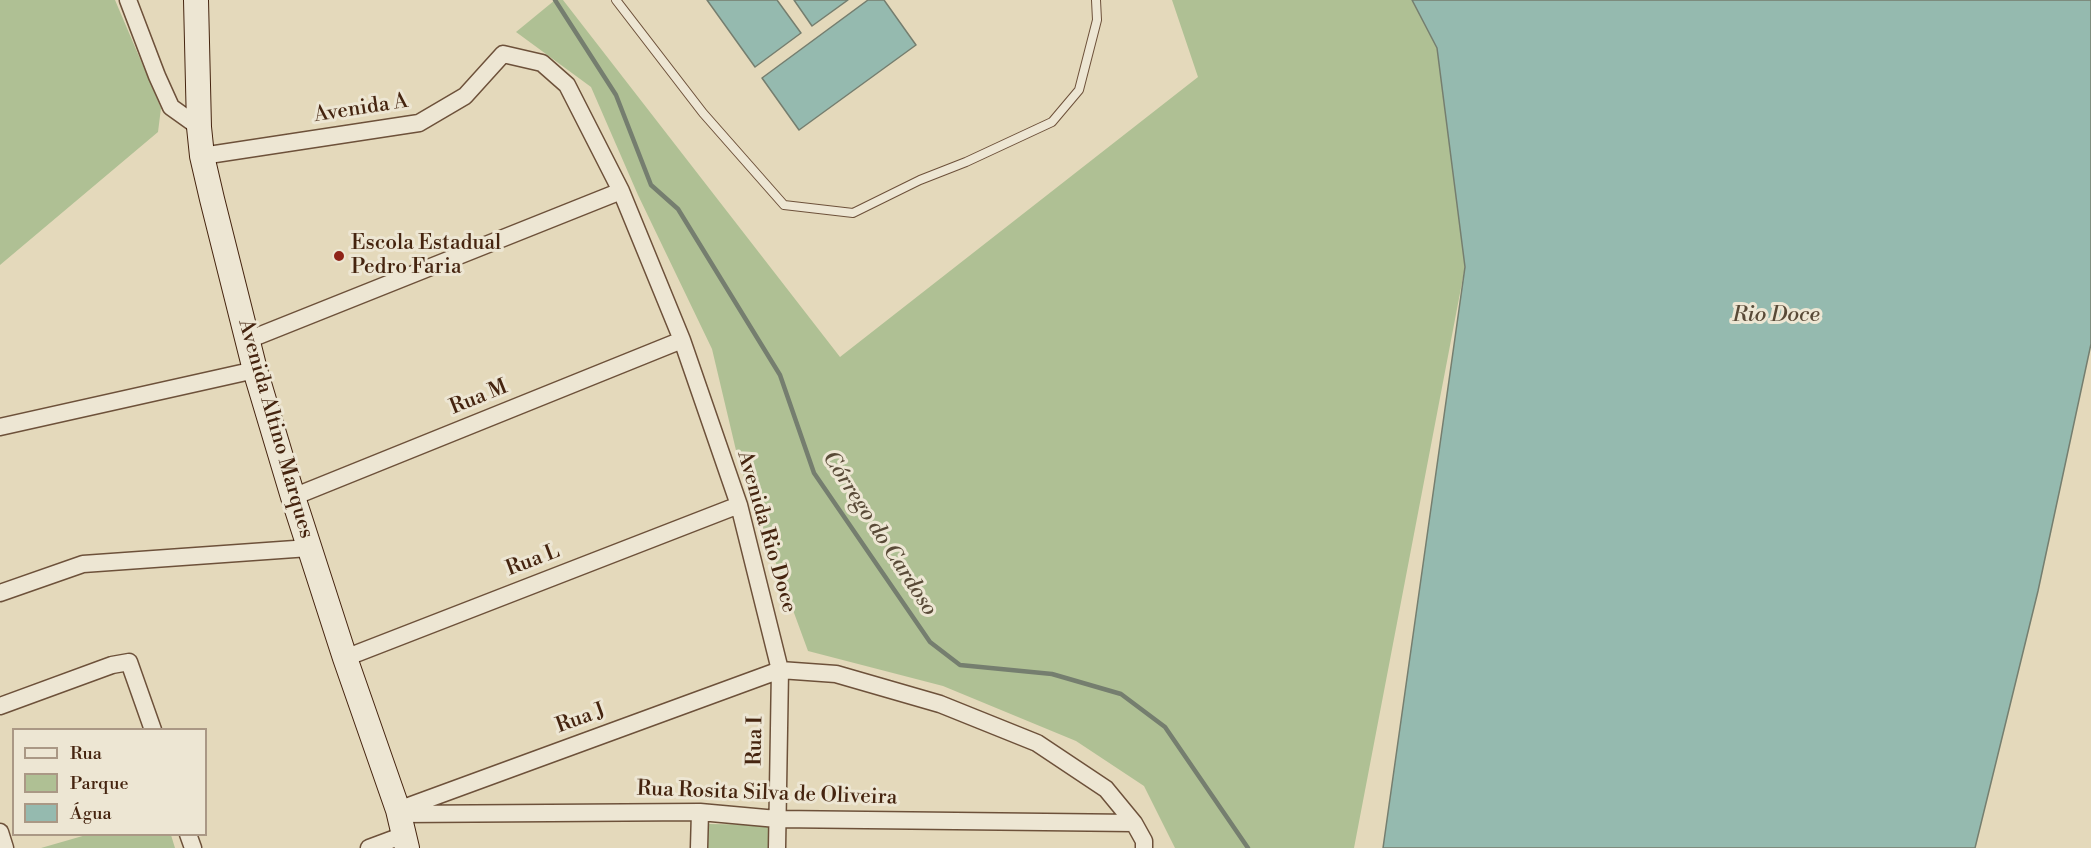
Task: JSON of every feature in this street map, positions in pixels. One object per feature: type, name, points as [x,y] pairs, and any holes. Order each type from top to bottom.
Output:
[{"type":"main road","name":"Avenida Altino Marques","points":[[196,0],[199,127],[202,156],[255,370],[309,548],[402,827]]},
{"type":"street","points":[[128,0],[171,107],[199,127]]},
{"type":"street","name":"Avenida A","points":[[202,156],[419,123],[465,96],[503,54]]},
{"type":"street","name":"Avenida Rio Doce","points":[[503,54],[542,63],[567,85],[621,191],[682,340],[739,505],[780,670]]},
{"type":"street","points":[[248,340],[621,191]]},
{"type":"street","name":"Rua M","points":[[293,497],[682,340]]},
{"type":"street","points":[[0,427],[255,370]]},
{"type":"street","name":"Rua L","points":[[345,658],[739,505]]},
{"type":"street","points":[[0,593],[83,564],[309,548]]},
{"type":"street","points":[[0,706],[112,665],[129,662],[153,728]]},
{"type":"street","points":[[780,670],[836,674],[940,704],[1037,742],[1106,789],[1134,824],[1144,841],[1144,848]]},
{"type":"street","name":"Rua I","points":[[777,848],[780,670]]},
{"type":"street","name":"Rua J","points":[[369,848],[402,827],[780,670]]},
{"type":"street","points":[[699,848],[700,812]]},
{"type":"street","name":"Rua Rosita Silva de Oliveira","points":[[402,827],[700,812],[777,819],[1134,824]]},
{"type":"street","points":[[0,832],[5,848]]},
{"type":"lane","points":[[616,0],[703,113],[784,205],[853,213],[920,180],[966,162],[1052,122],[1079,90],[1097,20],[1096,0]]},
{"type":"green space","points":[[0,0],[115,0],[161,108],[158,132],[0,265]]},
{"type":"green space","points":[[555,0],[563,0],[840,357],[1198,77],[1172,0],[1412,0],[1437,48],[1465,267],[1354,848],[1175,848],[1144,786],[1076,741],[943,686],[808,651],[739,463],[712,349],[638,195],[591,87],[516,32]]},
{"type":"green space","points":[[708,824],[773,825],[773,848],[708,848]]},
{"type":"green space","points":[[83,836],[171,836],[175,848],[41,848]]},
{"type":"water","points":[[707,0],[777,0],[801,33],[755,67]]},
{"type":"water","points":[[794,0],[848,0],[812,26]]},
{"type":"water","points":[[868,0],[884,0],[916,45],[799,130],[762,78]]},
{"type":"water","name":"Rio Doce","points":[[1412,0],[2091,0],[2091,344],[2038,591],[1975,848],[1383,848],[1465,267],[1437,48]]},
{"type":"waterway","name":"Córrego do Cardoso","points":[[555,0],[616,95],[651,185],[678,209],[780,375],[814,473],[930,642],[960,665],[1052,674],[1121,694],[1165,727],[1248,848]]},
{"type":"place","name":"Escola Estadual Pedro Faria","points":[[339,256]]}]
